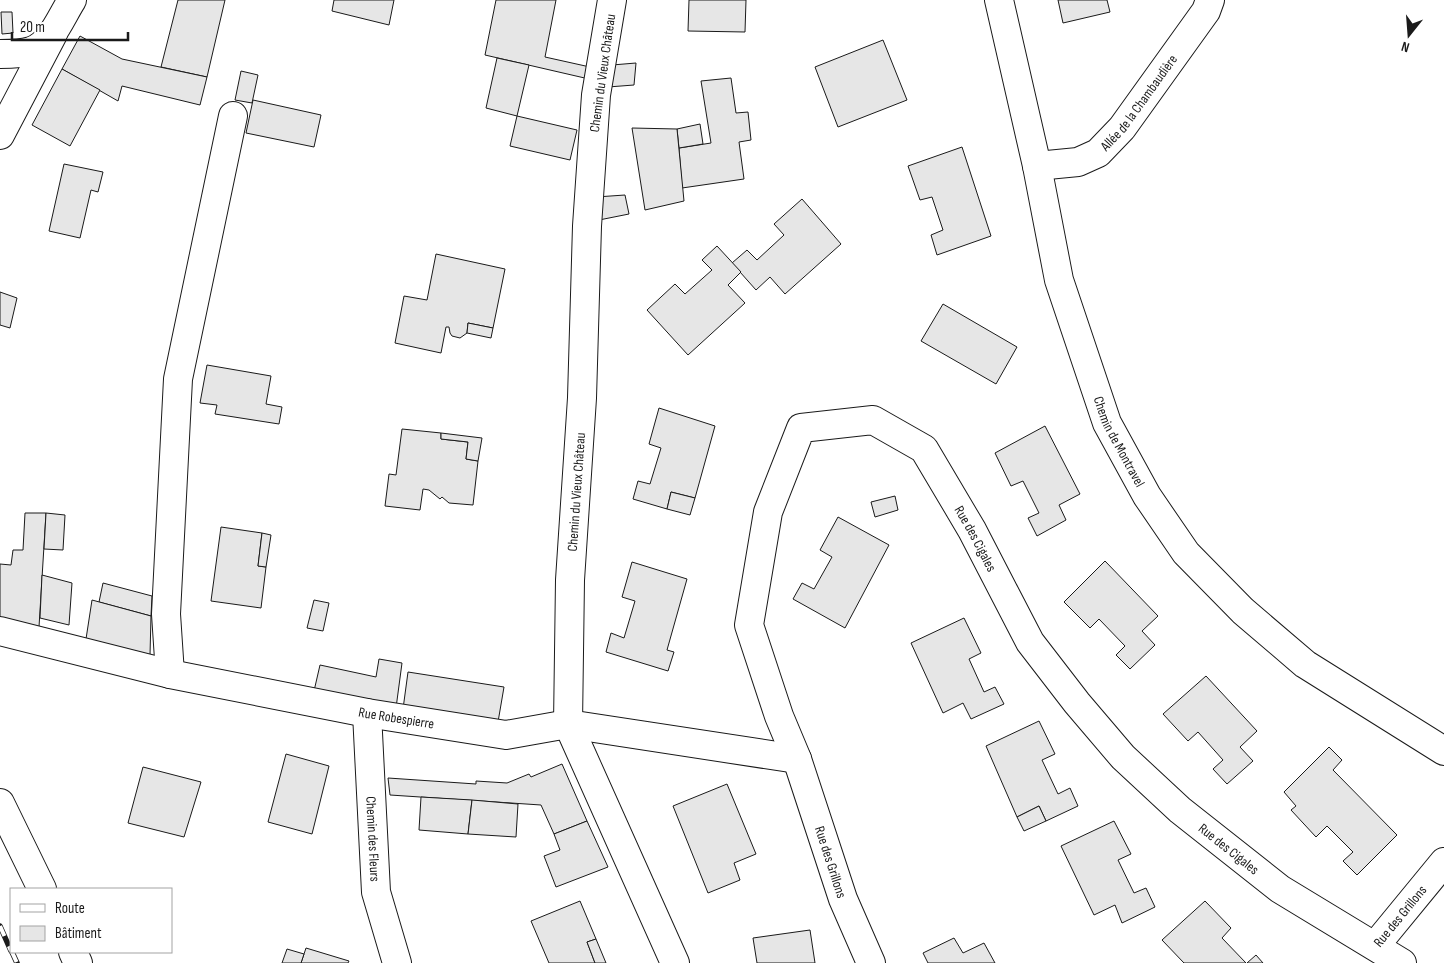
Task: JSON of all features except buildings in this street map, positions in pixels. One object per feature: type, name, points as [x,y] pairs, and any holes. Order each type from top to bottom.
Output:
[{"type":"street","name":"Chemin du Vieux Château","points":[[612,0],[596,95],[587,226],[582,398],[570,580],[568,724],[675,963]]},
{"type":"street","name":"Chemin de Montravel","points":[[999,0],[1037,166],[1059,280],[1107,423],[1147,496],[1186,553],[1243,611],[1305,664],[1444,751]]},
{"type":"street","name":"Allée de la Chambaudière","points":[[1037,166],[1078,162],[1098,152],[1122,128],[1206,11],[1210,0]]},
{"type":"street","points":[[0,54],[32,51],[42,45],[59,14]]},
{"type":"street","points":[[0,135],[59,14]]},
{"type":"street","points":[[170,674],[166,614],[178,379],[233,116]]},
{"type":"street","name":"Rue des Cigales","points":[[797,759],[780,716],[749,625],[768,512],[802,428],[873,420],[924,449],[972,530],[1030,642],[1077,703],[1123,757],[1180,810],[1280,889],[1375,946]]},
{"type":"street","name":"Rue Robespierre","points":[[0,631],[170,674],[367,713],[506,735],[568,724],[797,759]]},
{"type":"street","name":"Chemin des Fleurs","points":[[367,713],[376,892],[397,963]]},
{"type":"street","name":"Rue des Grillons","points":[[797,759],[843,899],[871,963]]},
{"type":"street","points":[[0,802],[42,888]]},
{"type":"street","name":"Rue des Grillons","points":[[1402,963],[1375,946],[1444,862]]},
{"type":"railway","points":[[0,926],[10,949]]},
{"type":"railway","points":[[12,953],[17,963]]}]
